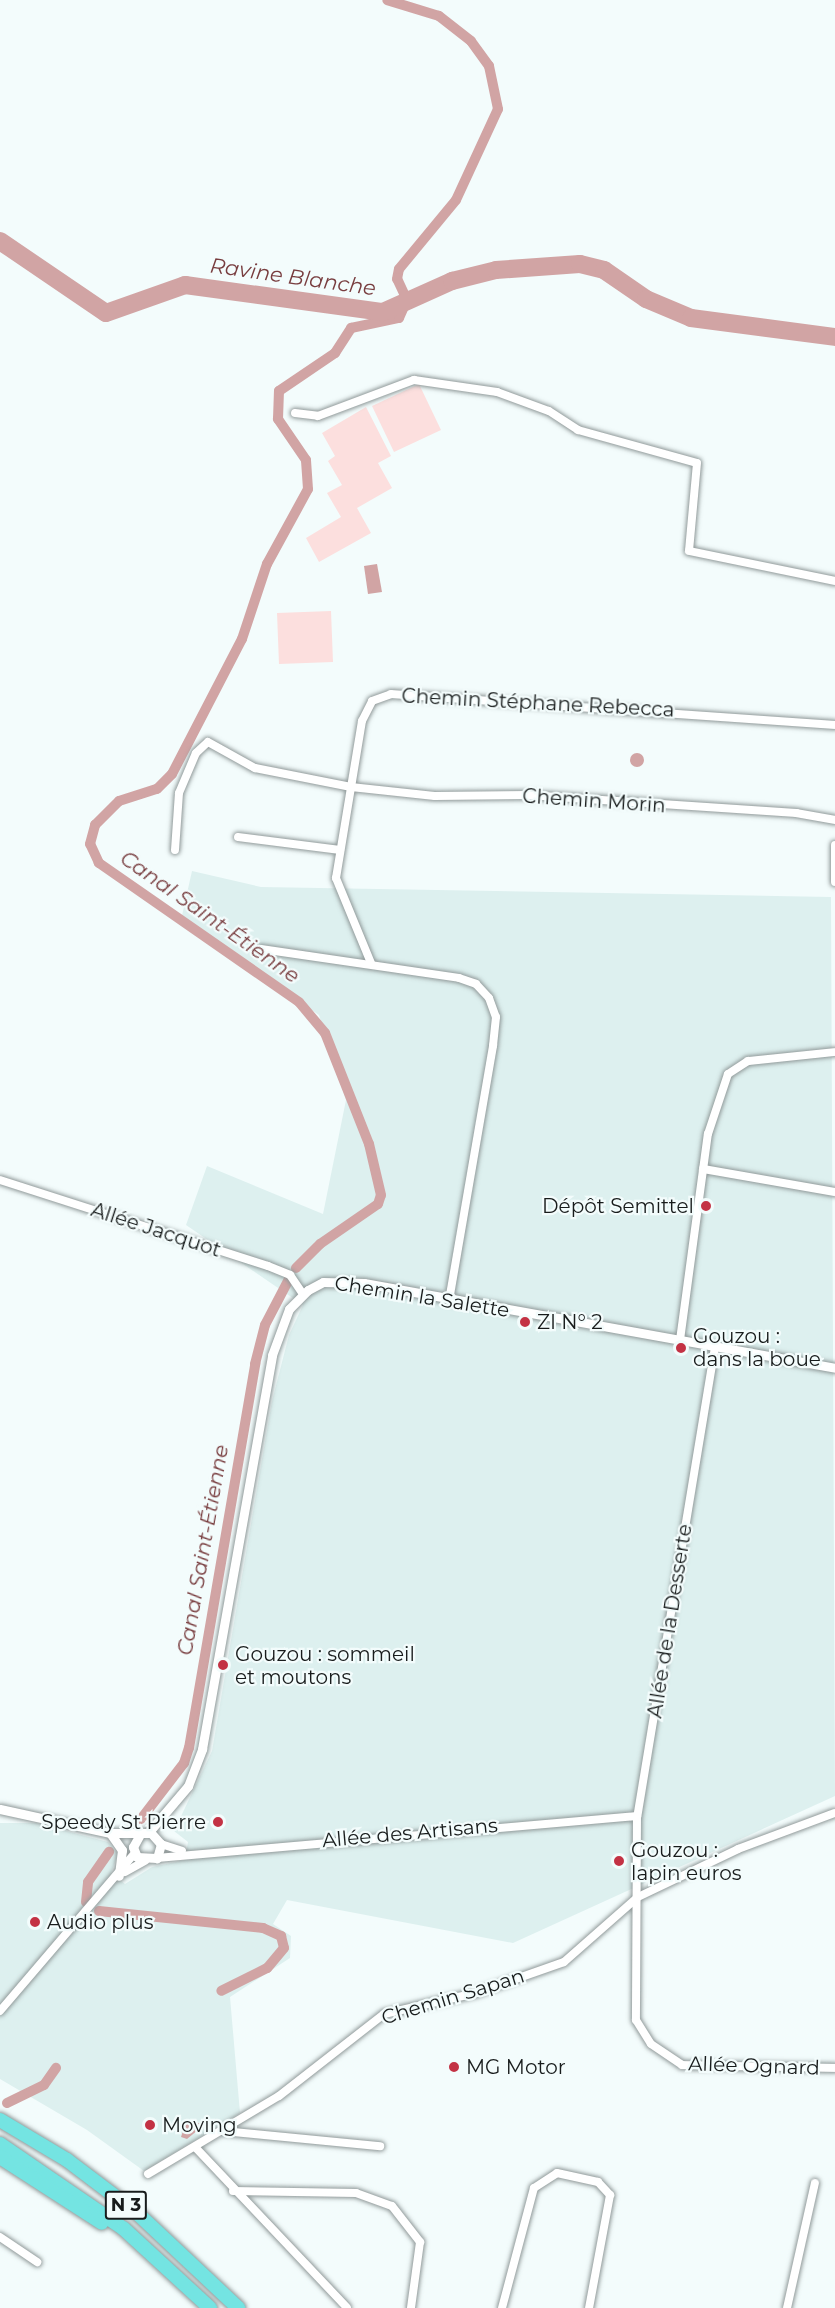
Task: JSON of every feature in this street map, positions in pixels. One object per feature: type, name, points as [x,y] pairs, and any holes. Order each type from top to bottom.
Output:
[{"type":"highway","points":[[0,2111],[67,2160]]},
{"type":"highway","name":"N 3","points":[[0,2120],[67,2160],[165,2236],[238,2308]]},
{"type":"highway","name":"N 3","points":[[0,2144],[56,2177],[177,2274],[210,2308]]},
{"type":"highway","points":[[0,2157],[177,2274]]},
{"type":"street","points":[[295,413],[318,416],[414,380],[497,392],[549,411],[578,430],[697,463],[689,551],[835,581]]},
{"type":"street","name":"Chemin Stéphane Rebecca","points":[[370,963],[336,882],[365,711],[372,700],[391,694],[835,725]]},
{"type":"street","name":"Chemin Morin","points":[[175,850],[178,794],[204,744],[220,746],[255,768],[351,787],[435,796],[527,795],[806,814],[835,820]]},
{"type":"street","points":[[238,837],[340,850]]},
{"type":"street","points":[[835,845],[835,882]]},
{"type":"street","points":[[261,949],[370,963],[477,984],[496,1017],[449,1300]]},
{"type":"street","points":[[680,1340],[703,1169],[714,1106],[728,1074],[748,1061],[835,1052]]},
{"type":"street","points":[[703,1169],[835,1192]]},
{"type":"street","name":"Allée Jacquot","points":[[0,1180],[268,1266],[290,1275],[303,1294]]},
{"type":"street","name":"Chemin la Salette","points":[[143,1834],[166,1818],[188,1786],[202,1749],[272,1355],[289,1310],[303,1294],[323,1282],[342,1281],[835,1368]]},
{"type":"street","name":"Allée de la Desserte","points":[[638,1897],[637,1816],[716,1347]]},
{"type":"street","points":[[0,1809],[110,1833],[143,1834],[161,1842]]},
{"type":"street","name":"Chemin Sapan","points":[[148,2174],[223,2131],[318,2069],[384,2014],[476,1993],[564,1962],[638,1897],[738,1849],[835,1813]]},
{"type":"street","name":"Allée des Artisans","points":[[157,1858],[183,1852],[637,1816]]},
{"type":"street","name":"Chemin la Salette","points":[[157,1858],[166,1818]]},
{"type":"street","points":[[110,1833],[145,1861]]},
{"type":"street","points":[[110,1833],[122,1850],[119,1876]]},
{"type":"street","points":[[0,2011],[119,1876],[143,1834]]},
{"type":"street","name":"Allée des Artisans","points":[[161,1842],[183,1852]]},
{"type":"street","points":[[119,1876],[145,1861],[157,1858]]},
{"type":"street","name":"Allée Ognard","points":[[638,1897],[636,2020],[664,2056],[682,2065],[748,2070],[835,2068]]},
{"type":"street","points":[[223,2131],[380,2146]]},
{"type":"street","points":[[195,2147],[233,2191],[347,2308]]},
{"type":"street","points":[[502,2308],[534,2188],[557,2173],[598,2182],[610,2195],[589,2308]]},
{"type":"street","points":[[787,2308],[815,2183]]},
{"type":"street","points":[[233,2191],[356,2193],[392,2206],[420,2242],[411,2308]]},
{"type":"street","points":[[0,2238],[37,2262]]},
{"type":"shaded area","points":[[419,384],[441,430],[394,452],[372,406]]},
{"type":"shaded area","points":[[366,407],[391,456],[378,463],[392,488],[357,508],[371,533],[319,562],[306,538],[341,517],[327,493],[342,485],[328,461],[335,456],[322,433]]},
{"type":"shaded area","points":[[377,564],[382,592],[368,594],[364,566]]},
{"type":"shaded area","points":[[331,611],[333,662],[279,664],[277,613]]},
{"type":"shaded area","points":[[637,753],[642,755],[644,760],[642,765],[637,767],[632,765],[630,760],[632,755]]},
{"type":"shaded area","points":[[192,871],[261,887],[831,897],[835,1796],[513,1943],[287,1900],[273,1924],[291,1936],[290,1958],[230,1997],[240,2113],[144,2171],[87,2130],[0,2079],[0,1823],[36,1823],[108,1842],[118,1854],[111,1873],[125,1884],[152,1867],[185,1860],[188,1842],[174,1831],[212,1751],[272,1401],[289,1335],[303,1305],[186,1225],[207,1166],[323,1214],[346,1100],[319,1015],[181,920]]},
{"type":"shaded area","points":[[187,2119],[204,2125],[187,2139],[181,2137]]},
{"type":"waterway","name":"Canal Saint-Étienne","points":[[296,1268],[320,1244],[378,1204],[381,1195],[369,1144],[325,1033],[299,1002],[99,863],[90,844],[95,825],[119,801],[157,789],[172,774],[242,639],[267,564],[308,489],[306,460],[278,419],[279,391],[335,353],[351,328],[399,318],[407,300],[397,279],[399,269],[456,200],[498,109],[489,66],[471,41],[439,16],[387,0]]},
{"type":"waterway","name":"Ravine Blanche","points":[[0,241],[106,313],[185,285],[383,312],[452,281],[496,270],[580,264],[604,270],[646,299],[691,318],[835,337]]},
{"type":"waterway","name":"Canal Saint-Étienne","points":[[141,1819],[184,1763],[189,1748],[255,1364],[265,1325],[289,1279]]},
{"type":"waterway","name":"Canal Saint-Étienne","points":[[86,1902],[88,1882],[109,1852]]},
{"type":"waterway","name":"Canal Saint-Étienne","points":[[99,1911],[263,1928],[281,1936],[284,1948],[267,1968],[221,1991]]},
{"type":"waterway","name":"Canal Saint-Étienne","points":[[7,2103],[44,2085],[56,2068]]},
{"type":"place","name":"Dépôt Semittel","points":[[706,1206]]},
{"type":"place","name":"ZI N° 2","points":[[525,1322]]},
{"type":"place","name":"Gouzou : dans la boue","points":[[681,1348]]},
{"type":"place","name":"Gouzou : sommeil et moutons","points":[[223,1665]]},
{"type":"place","name":"Speedy St Pierre","points":[[218,1822]]},
{"type":"place","name":"Gouzou : lapin euros","points":[[619,1861]]},
{"type":"place","name":"Audio plus","points":[[35,1922]]},
{"type":"place","name":"MG Motor","points":[[454,2067]]},
{"type":"place","name":"Moving","points":[[150,2125]]}]
